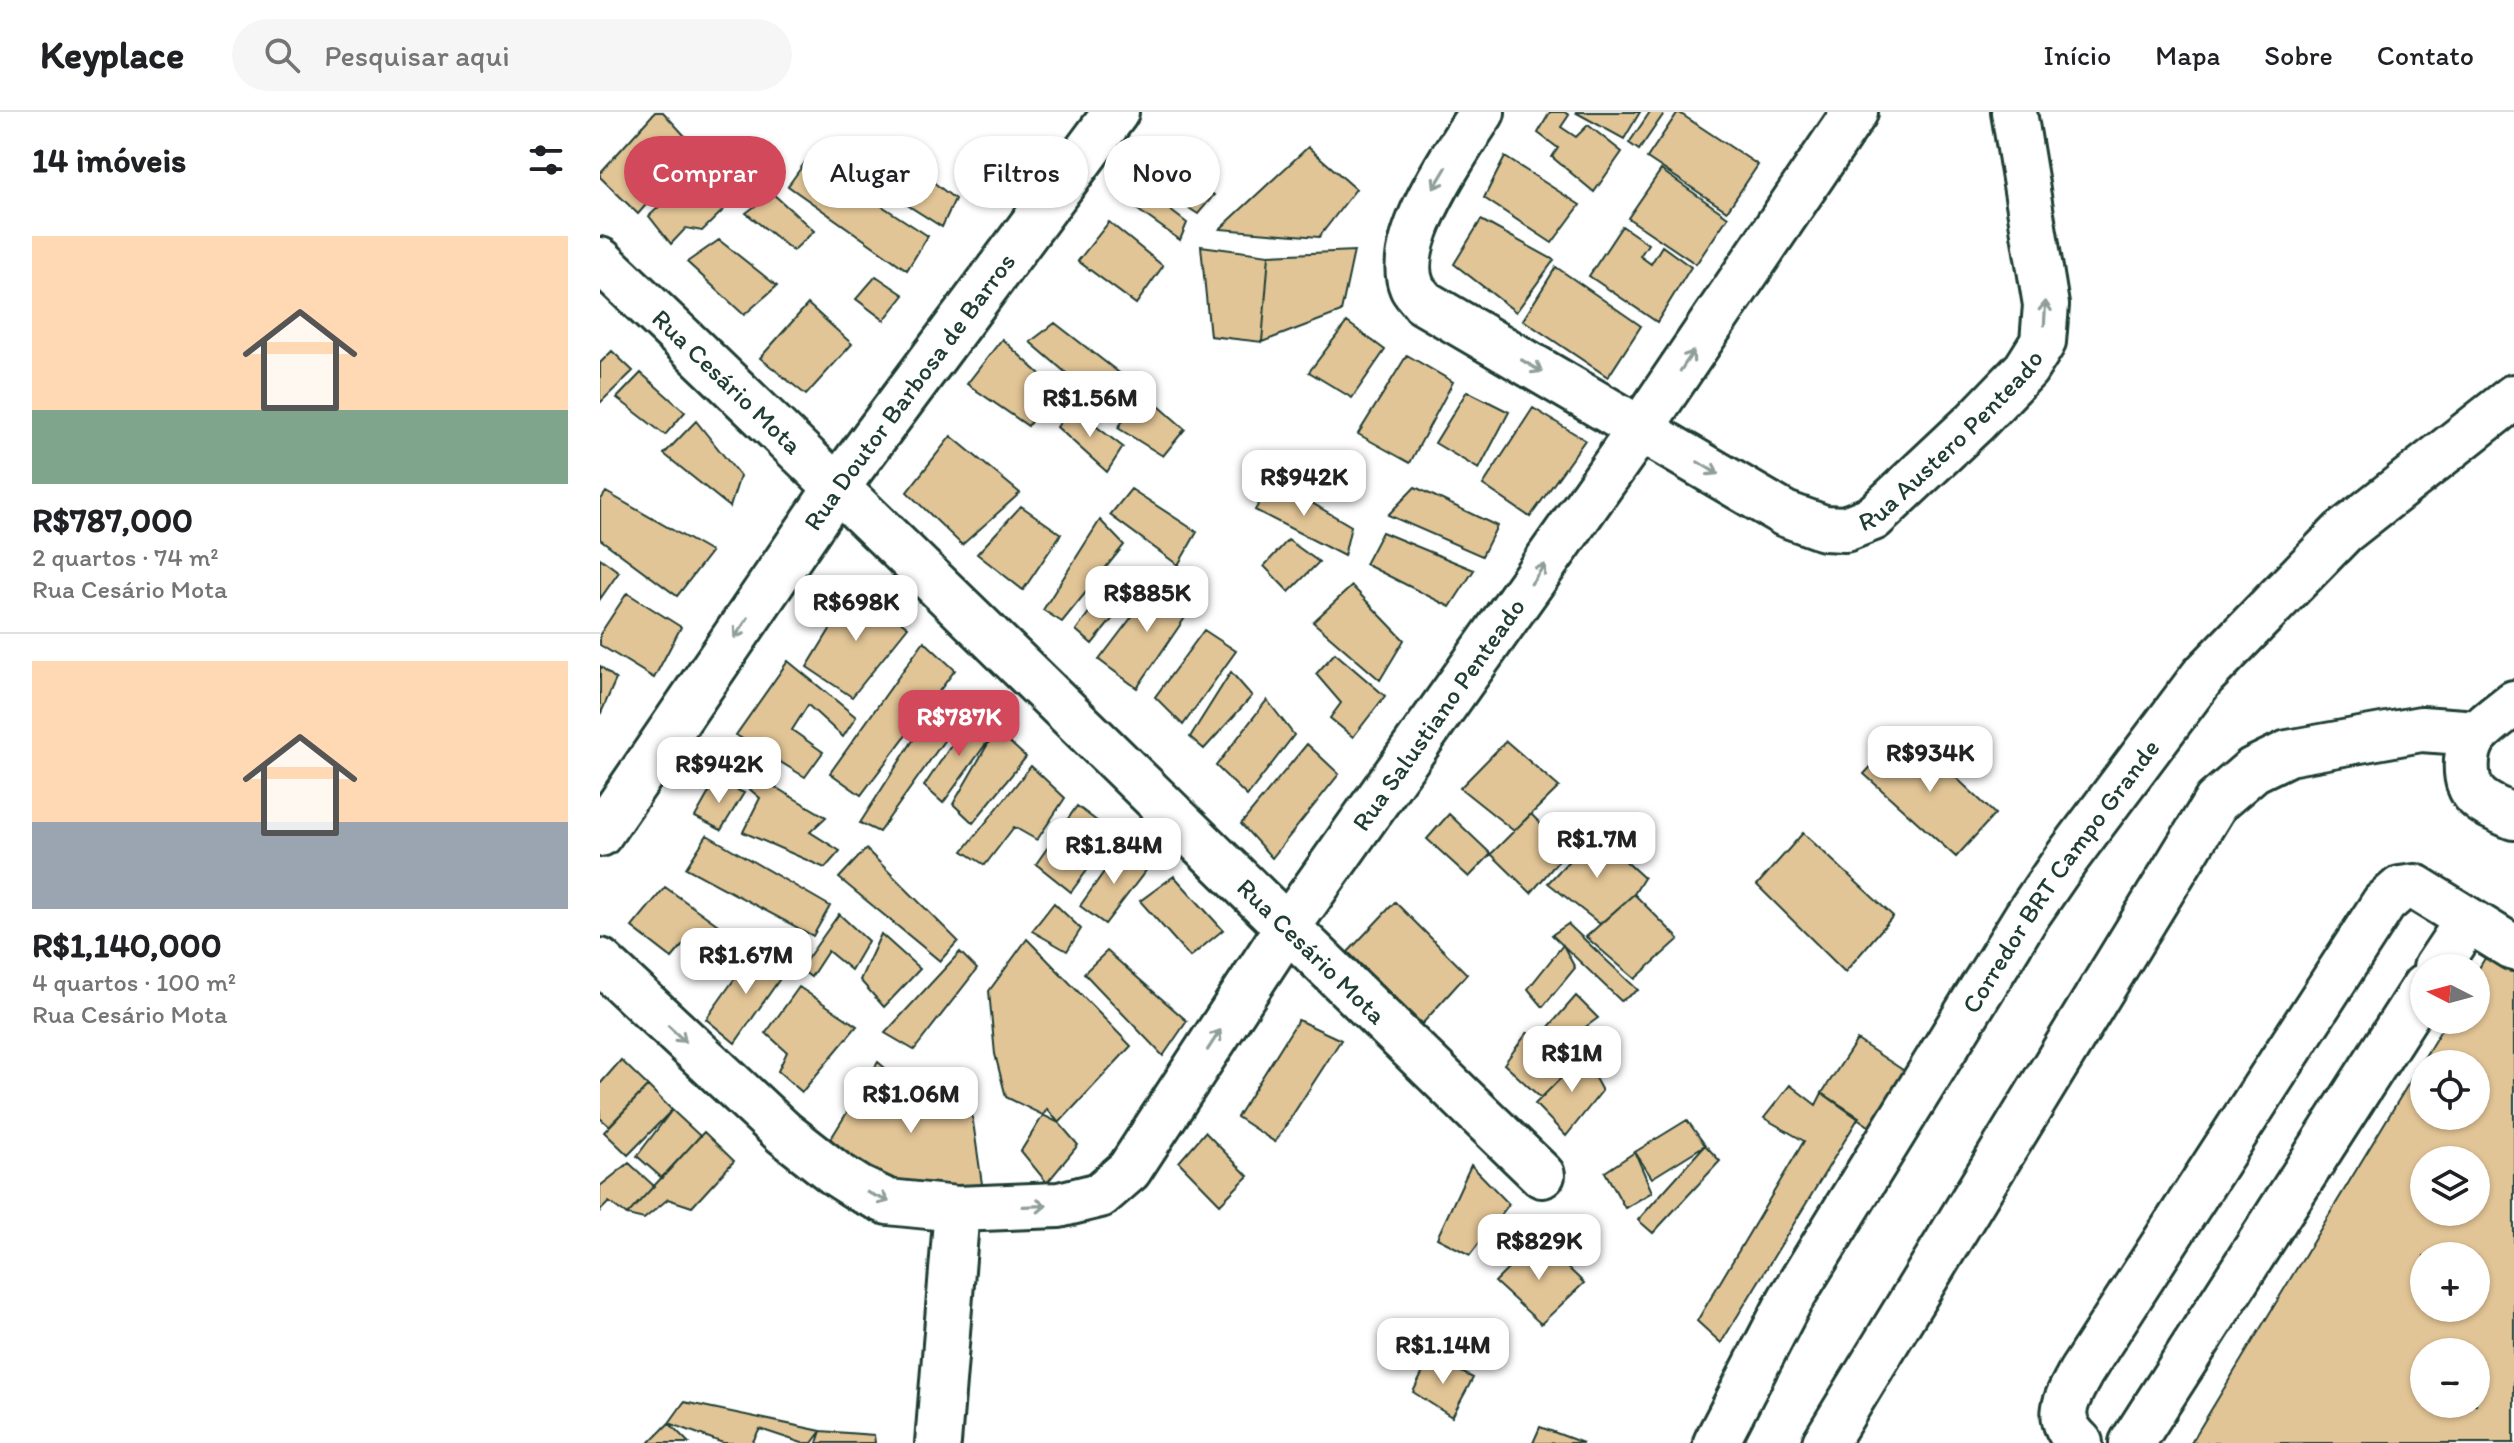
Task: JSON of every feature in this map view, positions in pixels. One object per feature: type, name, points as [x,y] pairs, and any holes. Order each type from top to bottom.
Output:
[{"type":"street","name":"Rua Doutor Barbosa de Barros","points":[[600,834],[838,486],[1116,112]]},
{"type":"street","name":"Rua Austero Penteado","points":[[1482,112],[1435,185],[1418,225],[1410,255],[1411,286],[1423,302],[1785,514],[1824,528],[1845,529],[1873,518],[1975,422],[2026,369],[2043,342],[2046,305],[2014,112]]},
{"type":"street","name":"Rua Salustiano Penteado","points":[[600,961],[784,1133],[860,1189],[888,1202],[957,1209],[1059,1205],[1100,1195],[1129,1170],[1287,928],[1641,428],[1855,112]]},
{"type":"street","name":"Rua Cesário Mota","points":[[600,260],[838,486],[1542,1175]]},
{"type":"street","name":"Corredor BRT Campo Grande","points":[[1716,1443],[1790,1300],[2026,917],[2203,676],[2343,532],[2514,397]]},
{"type":"street","points":[[2501,812],[2471,793],[2467,781],[2468,753],[2478,733],[2514,703]]},
{"type":"street","points":[[1825,1443],[2216,802],[2253,770],[2288,753],[2421,729],[2478,733]]},
{"type":"street","points":[[2080,1443],[2069,1433],[2064,1409],[2081,1372],[2384,903],[2400,889],[2415,887],[2514,948]]},
{"type":"street","points":[[2445,954],[2468,920]]},
{"type":"street","points":[[2132,1443],[2410,1009]]},
{"type":"street","points":[[938,1443],[957,1209]]},
{"type":"building","points":[[655,112],[663,112],[685,136],[633,136]]},
{"type":"building","points":[[1550,112],[1569,115],[1561,127],[1576,137],[1588,125],[1622,152],[1594,192],[1552,157],[1558,148],[1538,133]]},
{"type":"building","points":[[1575,112],[1640,112],[1624,139]]},
{"type":"building","points":[[1650,112],[1665,112],[1639,150],[1629,143]]},
{"type":"building","points":[[1678,112],[1758,165],[1727,211],[1647,158]]},
{"type":"building","points":[[624,146],[624,200],[600,177],[600,173]]},
{"type":"building","points":[[1308,147],[1356,189],[1319,237],[1220,229]]},
{"type":"building","points":[[1505,157],[1580,205],[1552,243],[1484,198]]},
{"type":"building","points":[[802,166],[802,196],[788,186]]},
{"type":"building","points":[[1661,170],[1728,217],[1696,264],[1628,218]]},
{"type":"building","points":[[938,186],[954,198],[942,227],[912,208],[938,208]]},
{"type":"building","points":[[786,206],[814,231],[793,251],[746,213],[752,208]]},
{"type":"building","points":[[658,208],[725,208],[702,231],[686,228],[671,244],[649,216]]},
{"type":"building","points":[[819,208],[885,208],[928,236],[907,270]]},
{"type":"building","points":[[1135,208],[1167,208],[1187,223],[1180,240]]},
{"type":"building","points":[[1189,208],[1203,208],[1198,214]]},
{"type":"building","points":[[1481,220],[1554,260],[1516,312],[1454,264]]},
{"type":"building","points":[[1109,222],[1163,266],[1136,304],[1078,261]]},
{"type":"building","points":[[1622,226],[1648,244],[1640,256],[1651,264],[1662,246],[1691,267],[1657,322],[1589,276]]},
{"type":"building","points":[[719,240],[777,286],[744,315],[687,262]]},
{"type":"building","points":[[1201,246],[1269,255],[1262,342],[1210,336]]},
{"type":"building","points":[[1354,251],[1341,312],[1262,342],[1269,255]]},
{"type":"building","points":[[1556,267],[1641,326],[1608,377],[1523,320]]},
{"type":"building","points":[[876,276],[904,295],[884,320],[856,299]]},
{"type":"building","points":[[808,304],[852,344],[806,395],[760,358]]},
{"type":"building","points":[[1347,322],[1385,350],[1352,398],[1309,372]]},
{"type":"building","points":[[1055,323],[1127,379],[1106,407],[1030,342]]},
{"type":"building","points":[[1002,339],[1054,387],[1028,426],[967,384]]},
{"type":"building","points":[[612,351],[633,371],[600,403],[600,363]]},
{"type":"building","points":[[1407,355],[1453,382],[1410,463],[1358,434]]},
{"type":"building","points":[[641,373],[685,412],[665,435],[617,398]]},
{"type":"building","points":[[1467,391],[1509,412],[1479,469],[1435,443]]},
{"type":"building","points":[[1143,392],[1185,429],[1163,456],[1118,428]]},
{"type":"building","points":[[1071,407],[1123,447],[1107,472],[1057,427]]},
{"type":"building","points":[[1533,408],[1585,440],[1530,517],[1483,485]]},
{"type":"building","points":[[696,421],[740,476],[730,507],[664,454]]},
{"type":"building","points":[[951,436],[1020,493],[962,545],[907,492]]},
{"type":"building","points":[[1273,480],[1351,526],[1344,556],[1255,510]]},
{"type":"building","points":[[1415,487],[1497,526],[1482,556],[1388,515]]},
{"type":"building","points":[[1131,489],[1197,532],[1178,565],[1110,515]]},
{"type":"building","points":[[606,492],[711,552],[677,596],[600,539],[600,501]]},
{"type":"building","points":[[1021,506],[1061,534],[1023,590],[977,554]]},
{"type":"building","points":[[1100,520],[1124,545],[1062,622],[1043,610]]},
{"type":"building","points":[[1382,532],[1474,570],[1450,607],[1365,564]]},
{"type":"building","points":[[1288,540],[1319,562],[1289,592],[1264,566]]},
{"type":"building","points":[[600,558],[619,572],[600,599]]},
{"type":"building","points":[[1113,580],[1136,590],[1092,644],[1076,630]]},
{"type":"building","points":[[1160,580],[1193,606],[1137,688],[1099,660]]},
{"type":"building","points":[[1352,586],[1404,640],[1380,680],[1313,622]]},
{"type":"building","points":[[856,587],[908,627],[852,697],[807,667]]},
{"type":"building","points":[[627,593],[681,627],[654,678],[600,645],[600,634]]},
{"type":"building","points":[[1204,630],[1236,651],[1183,725],[1155,697]]},
{"type":"building","points":[[924,641],[955,670],[861,795],[830,773]]},
{"type":"building","points":[[1335,653],[1385,696],[1353,737],[1330,718],[1341,703],[1316,674]]},
{"type":"building","points":[[788,661],[856,717],[843,737],[808,705],[792,730],[823,752],[805,777],[736,735]]},
{"type":"building","points":[[600,666],[616,679],[601,713],[600,712]]},
{"type":"building","points":[[1231,672],[1252,696],[1204,749],[1190,737]]},
{"type":"building","points":[[944,692],[968,707],[879,832],[860,823]]},
{"type":"building","points":[[1267,700],[1294,735],[1247,796],[1216,766]]},
{"type":"building","points":[[971,716],[996,730],[943,803],[924,786]]},
{"type":"building","points":[[996,730],[1026,757],[973,823],[953,804]]},
{"type":"building","points":[[1905,730],[1995,814],[1956,857],[1864,774]]},
{"type":"building","points":[[1506,741],[1559,787],[1514,831],[1460,788]]},
{"type":"building","points":[[1307,744],[1339,774],[1272,858],[1241,824]]},
{"type":"building","points":[[745,752],[764,764],[756,776],[826,817],[810,832],[840,851],[825,868],[743,832],[760,798],[732,774]]},
{"type":"building","points":[[1031,766],[1065,798],[1037,840],[1014,827],[985,865],[963,851]]},
{"type":"building","points":[[716,780],[744,793],[721,830],[695,817]]},
{"type":"building","points":[[1077,806],[1114,834],[1071,892],[1036,864]]},
{"type":"building","points":[[1449,814],[1491,854],[1469,877],[1427,839]]},
{"type":"building","points":[[1531,814],[1567,851],[1531,893],[1491,854]]},
{"type":"building","points":[[1595,833],[1644,878],[1634,894],[1600,924],[1548,883]]},
{"type":"building","points":[[1803,833],[1893,916],[1845,972],[1757,885]]},
{"type":"building","points":[[707,835],[830,906],[813,936],[686,868]]},
{"type":"building","points":[[1122,846],[1147,869],[1105,924],[1080,906]]},
{"type":"building","points":[[866,849],[958,941],[940,961],[839,878]]},
{"type":"building","points":[[1174,876],[1223,930],[1190,957],[1140,901]]},
{"type":"building","points":[[665,887],[739,940],[725,959],[693,933],[672,958],[632,927]]},
{"type":"building","points":[[1634,894],[1679,939],[1635,979],[1586,937]]},
{"type":"building","points":[[1395,902],[1467,974],[1422,1024],[1348,952]]},
{"type":"building","points":[[1054,903],[1081,929],[1067,951],[1032,931]]},
{"type":"building","points":[[839,914],[868,941],[851,970],[828,951],[811,977],[800,969]]},
{"type":"building","points":[[1568,924],[1638,990],[1621,1001],[1552,935]]},
{"type":"building","points":[[881,934],[920,969],[884,1007],[860,980]]},
{"type":"building","points":[[1027,939],[1131,1046],[1059,1123],[1006,1097],[995,1054],[989,991]]},
{"type":"building","points":[[1563,945],[1575,968],[1543,1007],[1528,989]]},
{"type":"building","points":[[755,950],[786,970],[735,1043],[706,1019]]},
{"type":"building","points":[[2490,950],[2514,960],[2514,1443],[2191,1443],[2410,1081],[2410,1130],[2490,1130],[2490,1050],[2429,1050],[2439,1034],[2490,1034],[2490,954],[2488,954]]},
{"type":"building","points":[[1107,951],[1187,1021],[1163,1056],[1084,973]]},
{"type":"building","points":[[960,952],[977,969],[914,1050],[885,1033]]},
{"type":"building","points":[[799,987],[857,1026],[802,1092],[778,1071],[787,1052],[766,1033]]},
{"type":"building","points":[[1576,996],[1598,1018],[1551,1052],[1566,1073],[1541,1098],[1504,1064],[1527,1033],[1540,1037]]},
{"type":"building","points":[[1298,1020],[1341,1040],[1275,1142],[1237,1117]]},
{"type":"building","points":[[1857,1040],[1909,1074],[1873,1129],[1822,1093]]},
{"type":"building","points":[[1592,1047],[1601,1058],[1590,1069],[1602,1091],[1566,1136],[1535,1104]]},
{"type":"building","points":[[621,1060],[648,1086],[609,1126],[600,1118],[600,1084]]},
{"type":"building","points":[[878,1062],[905,1085],[968,1087],[983,1191],[875,1184],[827,1145]]},
{"type":"building","points":[[1790,1085],[1816,1105],[1822,1093],[1859,1117],[1721,1343],[1697,1321],[1804,1141],[1764,1118]]},
{"type":"building","points":[[648,1086],[672,1110],[628,1155],[604,1132]]},
{"type":"building","points":[[1047,1109],[1078,1145],[1047,1183],[1021,1151]]},
{"type":"building","points":[[672,1110],[700,1136],[662,1178],[637,1156]]},
{"type":"building","points":[[1687,1120],[1705,1145],[1652,1178],[1635,1152]]},
{"type":"building","points":[[704,1132],[734,1161],[692,1207],[668,1199],[644,1219],[627,1215]]},
{"type":"building","points":[[1205,1132],[1248,1176],[1220,1204],[1179,1162]]},
{"type":"building","points":[[1705,1145],[1720,1161],[1653,1233],[1638,1220]]},
{"type":"building","points":[[1635,1152],[1652,1192],[1625,1208],[1605,1172]]},
{"type":"building","points":[[629,1163],[654,1186],[627,1215],[609,1202],[600,1211],[600,1186]]},
{"type":"building","points":[[1471,1165],[1509,1204],[1470,1255],[1437,1238]]},
{"type":"building","points":[[1538,1239],[1584,1283],[1541,1324],[1495,1282]]},
{"type":"building","points":[[1431,1356],[1473,1378],[1452,1417],[1413,1392]]},
{"type":"building","points":[[684,1402],[821,1431],[812,1443],[802,1443],[760,1429],[752,1443],[723,1443],[669,1423]]},
{"type":"building","points":[[669,1423],[689,1443],[649,1443]]},
{"type":"building","points":[[1540,1427],[1583,1443],[1533,1443]]},
{"type":"building","points":[[821,1431],[874,1435],[875,1443],[817,1443]]}]
